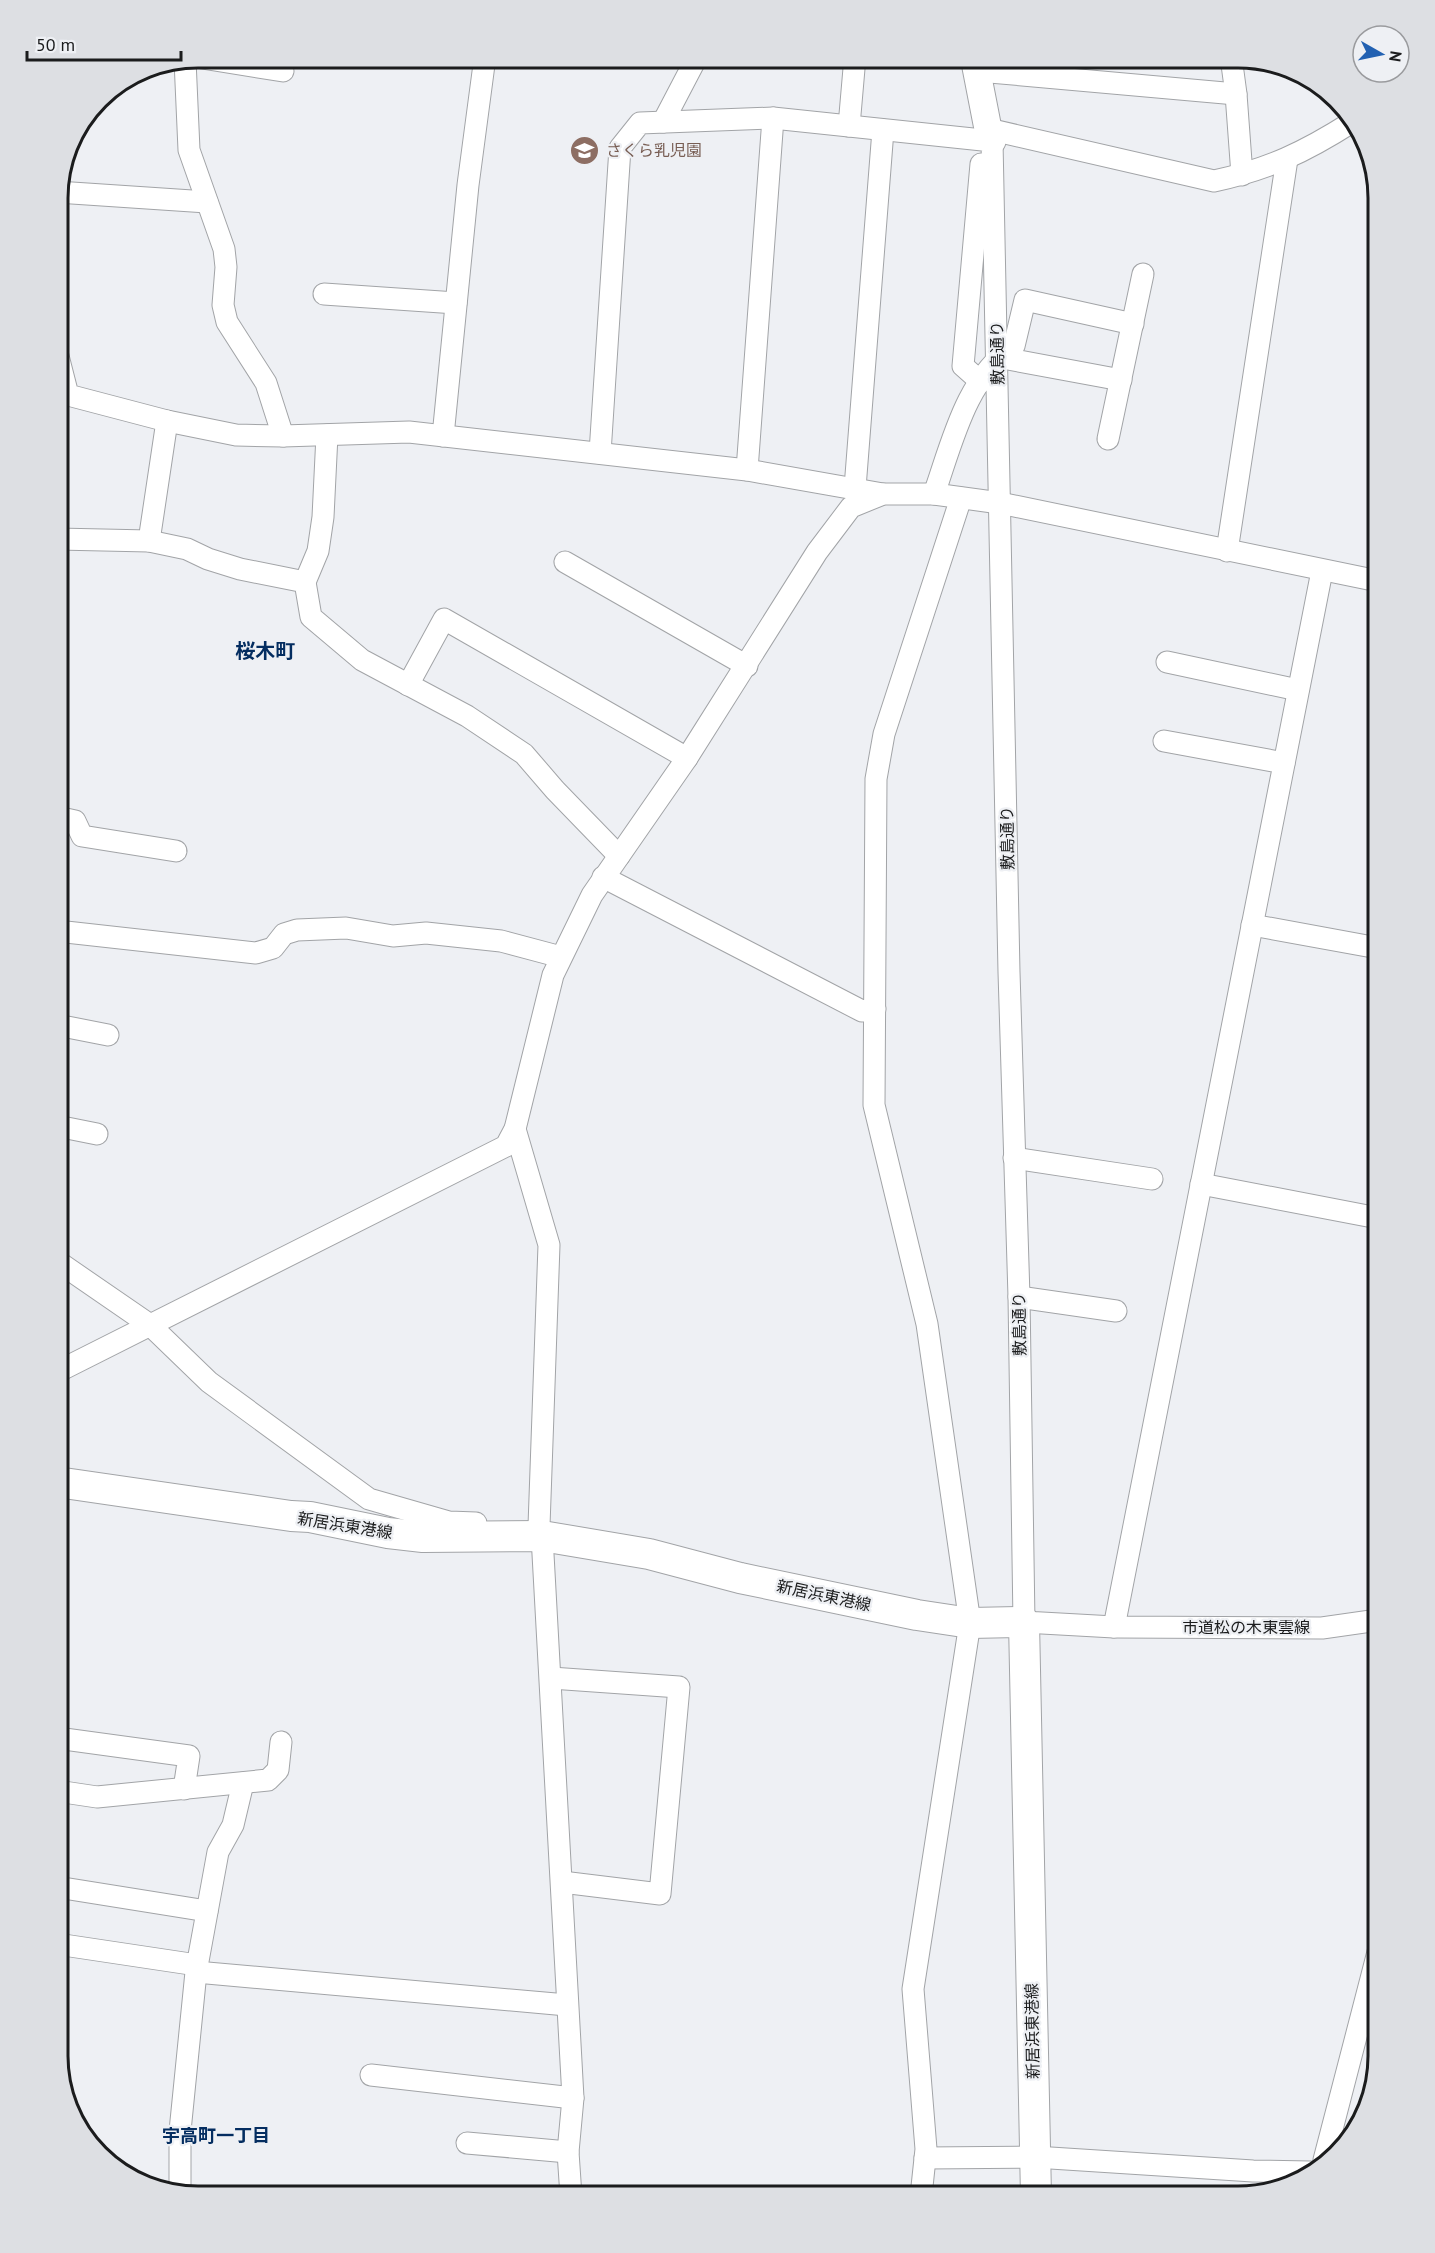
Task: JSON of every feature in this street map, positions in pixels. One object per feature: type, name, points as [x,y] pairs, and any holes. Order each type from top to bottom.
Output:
[{"type":"main road","name":"新居浜東港線","points":[[68,1484],[310,1517],[388,1533],[423,1537],[541,1531],[649,1554],[740,1578],[894,1611],[970,1623],[1024,1622],[1036,2186]]},
{"type":"street","points":[[264,68],[283,71]]},
{"type":"street","points":[[443,436],[468,185],[484,68]]},
{"type":"street","points":[[663,122],[691,68]]},
{"type":"street","points":[[849,126],[854,68]]},
{"type":"street","name":"敷島通り","points":[[977,68],[988,136],[998,357],[1024,1622]]},
{"type":"street","points":[[1011,68],[1236,94]]},
{"type":"street","points":[[1232,68],[1242,175]]},
{"type":"street","points":[[184,69],[189,150],[224,249],[226,267],[223,305],[227,322],[266,383],[283,436]]},
{"type":"street","points":[[747,470],[774,118]]},
{"type":"street","points":[[600,453],[620,148],[640,123],[774,118],[883,130],[988,136],[1214,181],[1242,175],[1287,159],[1316,146],[1346,126]]},
{"type":"street","points":[[855,488],[883,130]]},
{"type":"street","points":[[981,382],[963,366],[988,136]]},
{"type":"street","points":[[1227,551],[1287,159]]},
{"type":"street","points":[[68,193],[207,202]]},
{"type":"street","points":[[1108,439],[1143,274]]},
{"type":"street","points":[[324,294],[456,303]]},
{"type":"street","points":[[934,494],[968,402],[998,357],[1014,346],[1025,300],[1133,324]]},
{"type":"street","points":[[998,357],[1121,380]]},
{"type":"street","points":[[68,395],[167,421],[236,435],[283,436],[410,432],[747,470],[883,494],[934,494],[1000,503],[1368,579]]},
{"type":"street","points":[[149,541],[167,421]]},
{"type":"street","points":[[327,435],[323,517],[318,551],[305,582],[311,617],[362,660],[467,716],[524,754],[555,790],[619,856]]},
{"type":"street","points":[[68,1366],[506,1146],[515,1129],[553,975],[603,877],[687,758],[747,666],[811,560],[851,507],[883,494]]},
{"type":"street","points":[[922,2186],[926,2149],[913,1989],[970,1623],[927,1324],[874,1105],[876,779],[884,734],[960,498]]},
{"type":"street","points":[[68,539],[149,541],[187,549],[208,559],[240,569],[305,582]]},
{"type":"street","points":[[565,562],[747,666]]},
{"type":"street","points":[[1114,1627],[1322,570]]},
{"type":"street","points":[[408,685],[444,619],[687,758]]},
{"type":"street","points":[[1167,662],[1298,690]]},
{"type":"street","points":[[1164,741],[1284,763]]},
{"type":"street","points":[[68,819],[75,821],[82,836],[176,851]]},
{"type":"street","points":[[603,877],[861,1011],[875,1009]]},
{"type":"street","points":[[1252,925],[1368,946]]},
{"type":"street","points":[[68,932],[256,953],[273,948],[284,934],[297,930],[346,928],[393,936],[426,933],[501,941],[561,957]]},
{"type":"street","points":[[68,1027],[108,1035]]},
{"type":"street","points":[[68,1128],[97,1134]]},
{"type":"street","points":[[515,1129],[549,1245],[541,1531],[573,2098],[568,2152],[570,2185]]},
{"type":"street","points":[[1014,1158],[1152,1179]]},
{"type":"street","points":[[1201,1184],[1368,1216]]},
{"type":"street","points":[[68,1269],[150,1325],[209,1382],[369,1499],[449,1522],[541,1531]]},
{"type":"street","points":[[1019,1297],[1116,1311]]},
{"type":"street","name":"市道松の木東雲線","points":[[1024,1622],[1114,1627],[1322,1628],[1368,1621]]},
{"type":"street","points":[[551,1678],[679,1687],[660,1894],[562,1882]]},
{"type":"street","points":[[68,1740],[189,1756],[184,1789]]},
{"type":"street","points":[[68,1793],[97,1797],[268,1780],[278,1770],[281,1742]]},
{"type":"street","points":[[180,2184],[180,2131],[197,1969],[218,1852],[233,1825],[243,1783]]},
{"type":"street","points":[[68,1889],[207,1911]]},
{"type":"street","points":[[68,1946],[197,1969],[567,2005]]},
{"type":"street","points":[[1327,2149],[1368,1991]]},
{"type":"street","points":[[371,2075],[573,2098]]},
{"type":"street","points":[[467,2143],[568,2152]]},
{"type":"street","points":[[925,2158],[1035,2157],[1295,2172]]},
{"type":"place","name":"さくら乳児園","points":[[585,150]]},
{"type":"district","name":"桜木町","points":[[265,651]]},
{"type":"district","name":"宇高町一丁目","points":[[216,2136]]}]
